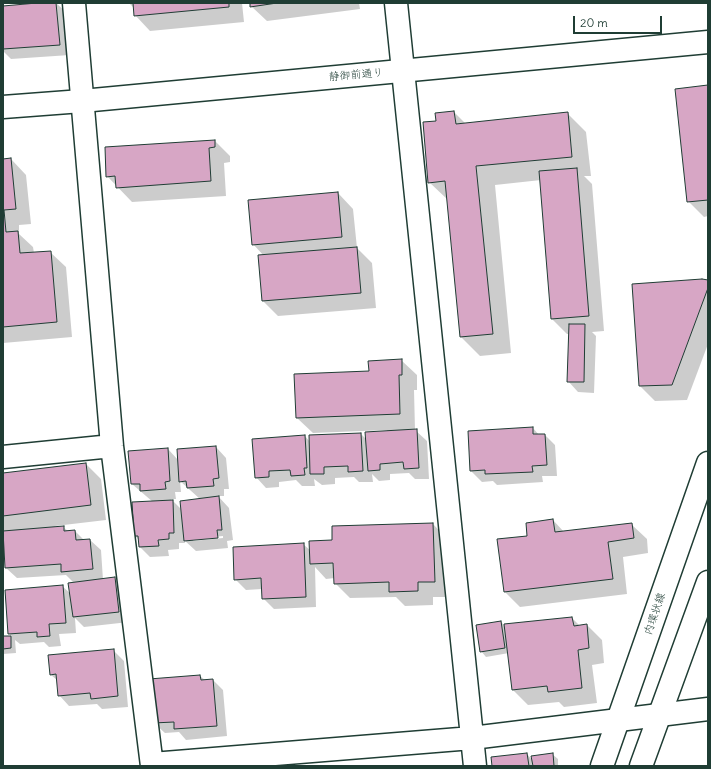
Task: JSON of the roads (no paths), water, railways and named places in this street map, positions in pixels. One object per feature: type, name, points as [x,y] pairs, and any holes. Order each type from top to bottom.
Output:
[{"type":"street","points":[[74,3],[112,446],[152,765],[472,738],[708,709]]},
{"type":"street","points":[[396,3],[475,766]]},
{"type":"street","name":"静御前通り","points":[[3,107],[82,102],[708,42]]},
{"type":"street","points":[[3,457],[112,446]]},
{"type":"street","name":"内環状線","points":[[602,766],[619,721],[708,462]]},
{"type":"street","points":[[641,766],[708,582]]}]
